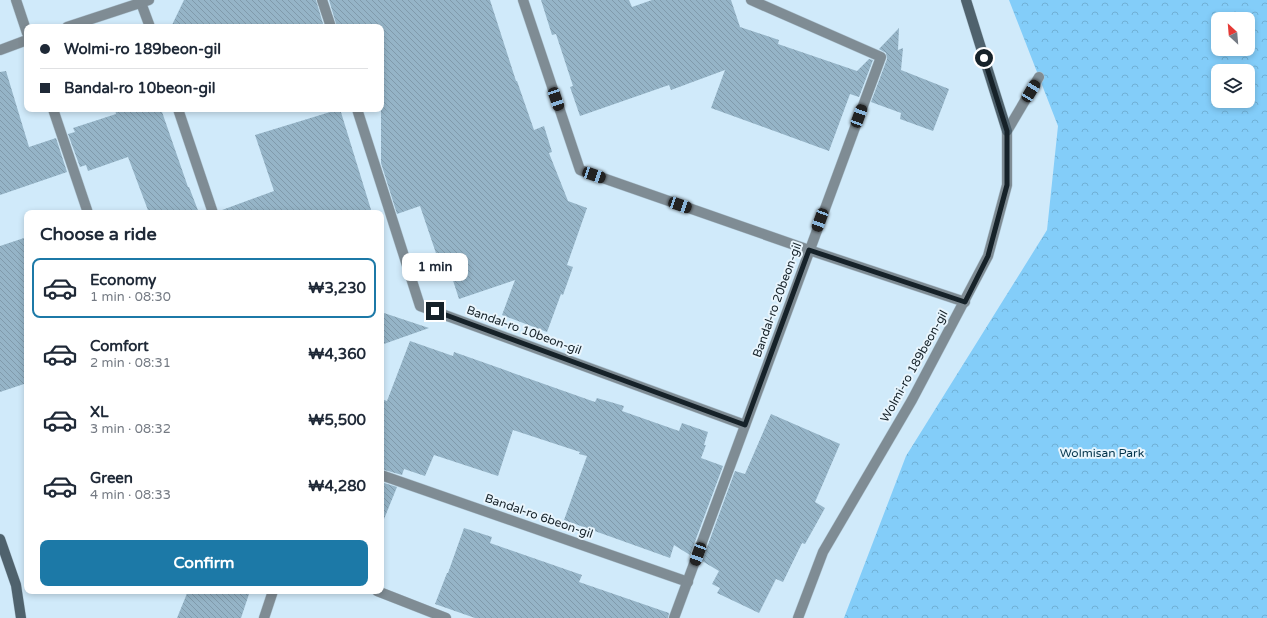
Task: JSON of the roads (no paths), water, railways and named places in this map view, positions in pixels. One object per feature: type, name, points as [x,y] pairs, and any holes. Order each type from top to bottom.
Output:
[{"type":"street","points":[[16,0],[24,24]]},
{"type":"street","points":[[322,0],[329,24]]},
{"type":"street","points":[[523,0],[580,170],[809,250],[965,302]]},
{"type":"street","name":"Bandal-ro 20beon-gil","points":[[674,618],[881,56],[750,0]]},
{"type":"street","name":"Wolmi-ro 189beon-gil","points":[[798,618],[823,552],[912,400],[988,256],[1007,185],[1007,131],[966,0]]},
{"type":"street","points":[[76,24],[144,1],[149,24]]},
{"type":"street","points":[[0,50],[24,41]]},
{"type":"street","points":[[1007,131],[1039,77]]},
{"type":"street","points":[[54,112],[87,210]]},
{"type":"street","points":[[179,112],[212,210]]},
{"type":"street","name":"Bandal-ro 10beon-gil","points":[[358,112],[420,306],[745,425]]},
{"type":"street","name":"Bandal-ro 6beon-gil","points":[[384,476],[688,582]]},
{"type":"street","points":[[0,539],[16,585],[21,618]]},
{"type":"street","points":[[264,618],[272,594]]},
{"type":"street","points":[[384,594],[446,618]]},
{"type":"park label","name":"Wolmisan Park","points":[[1102,453]]}]
